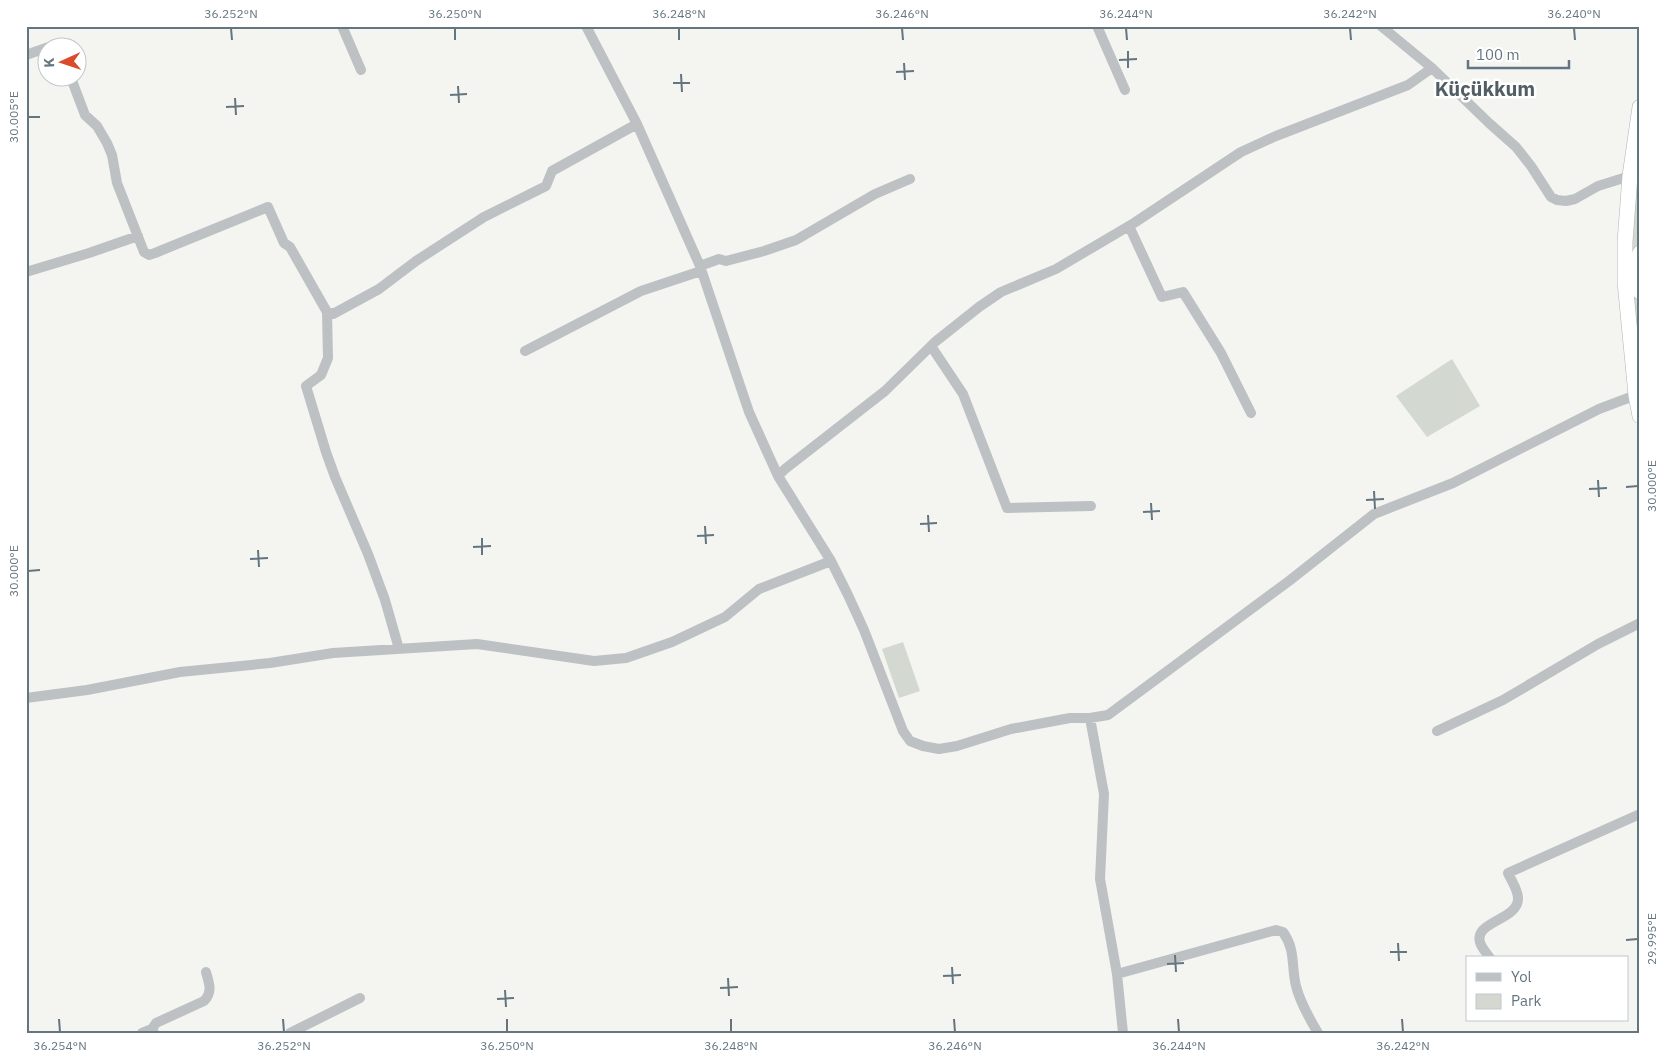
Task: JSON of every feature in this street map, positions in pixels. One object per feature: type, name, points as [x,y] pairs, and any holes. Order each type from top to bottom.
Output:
[{"type":"highway","points":[[1640,107],[1630,176],[1625,242],[1625,282],[1640,416]]},
{"type":"highway","points":[[1640,253],[1640,292]]},
{"type":"street","points":[[342,26],[361,70]]},
{"type":"street","points":[[586,26],[637,124],[700,268],[749,412],[778,476],[831,561],[848,594],[903,731],[910,741],[923,746],[939,749],[957,746],[1011,729],[1070,718],[1090,718],[1108,715],[1374,514],[1453,483],[1599,409],[1638,395]]},
{"type":"street","points":[[1097,26],[1125,90]]},
{"type":"street","points":[[1381,26],[1432,68],[1516,147],[1531,166],[1550,197],[1566,201],[1575,199],[1598,186],[1630,176]]},
{"type":"street","points":[[26,55],[38,51]]},
{"type":"street","points":[[778,476],[885,391],[931,346],[978,307],[1001,292],[1056,269],[1129,226],[1241,152],[1276,136],[1408,86],[1432,68]]},
{"type":"street","points":[[75,88],[85,115],[97,126],[109,149],[117,183],[144,252],[150,255],[268,207],[284,244],[290,247],[327,312],[328,358],[321,375],[306,386],[334,477],[368,554],[385,600],[399,649]]},
{"type":"street","points":[[327,312],[333,314],[380,289],[416,261],[484,217],[546,186],[552,171],[637,124]]},
{"type":"street","points":[[525,351],[641,291],[719,259],[726,260],[764,251],[796,240],[875,194],[910,179]]},
{"type":"street","points":[[1129,226],[1162,297],[1183,292],[1221,352],[1251,412]]},
{"type":"street","points":[[26,272],[138,236]]},
{"type":"street","points":[[931,346],[963,394],[1007,508],[1091,506]]},
{"type":"street","points":[[26,698],[87,690],[180,672],[270,663],[333,653],[476,644],[594,661],[626,658],[672,642],[725,617],[759,589],[831,561]]},
{"type":"street","points":[[1437,732],[1502,700],[1598,644],[1640,623]]},
{"type":"street","points":[[1090,718],[1104,794],[1100,879],[1117,974],[1123,1033]]},
{"type":"street","points":[[1489,956],[1480,944],[1479,936],[1481,930],[1513,910],[1518,904],[1518,896],[1508,873],[1640,814]]},
{"type":"street","points":[[1117,974],[1276,930],[1283,932],[1288,938],[1293,952],[1292,972],[1296,989],[1318,1033]]},
{"type":"street","points":[[142,1033],[153,1031],[156,1022],[204,1001],[208,997],[210,984],[206,972]]},
{"type":"street","points":[[290,1033],[360,998]]},
{"type":"green space","points":[[1640,150],[1640,209],[1636,286],[1640,360],[1629,260]]},
{"type":"green space","points":[[1452,359],[1480,406],[1427,437],[1396,396]]},
{"type":"green space","points":[[903,642],[920,691],[899,698],[882,649]]},
{"type":"district","name":"Küçükkum","points":[[1485,89]]}]
